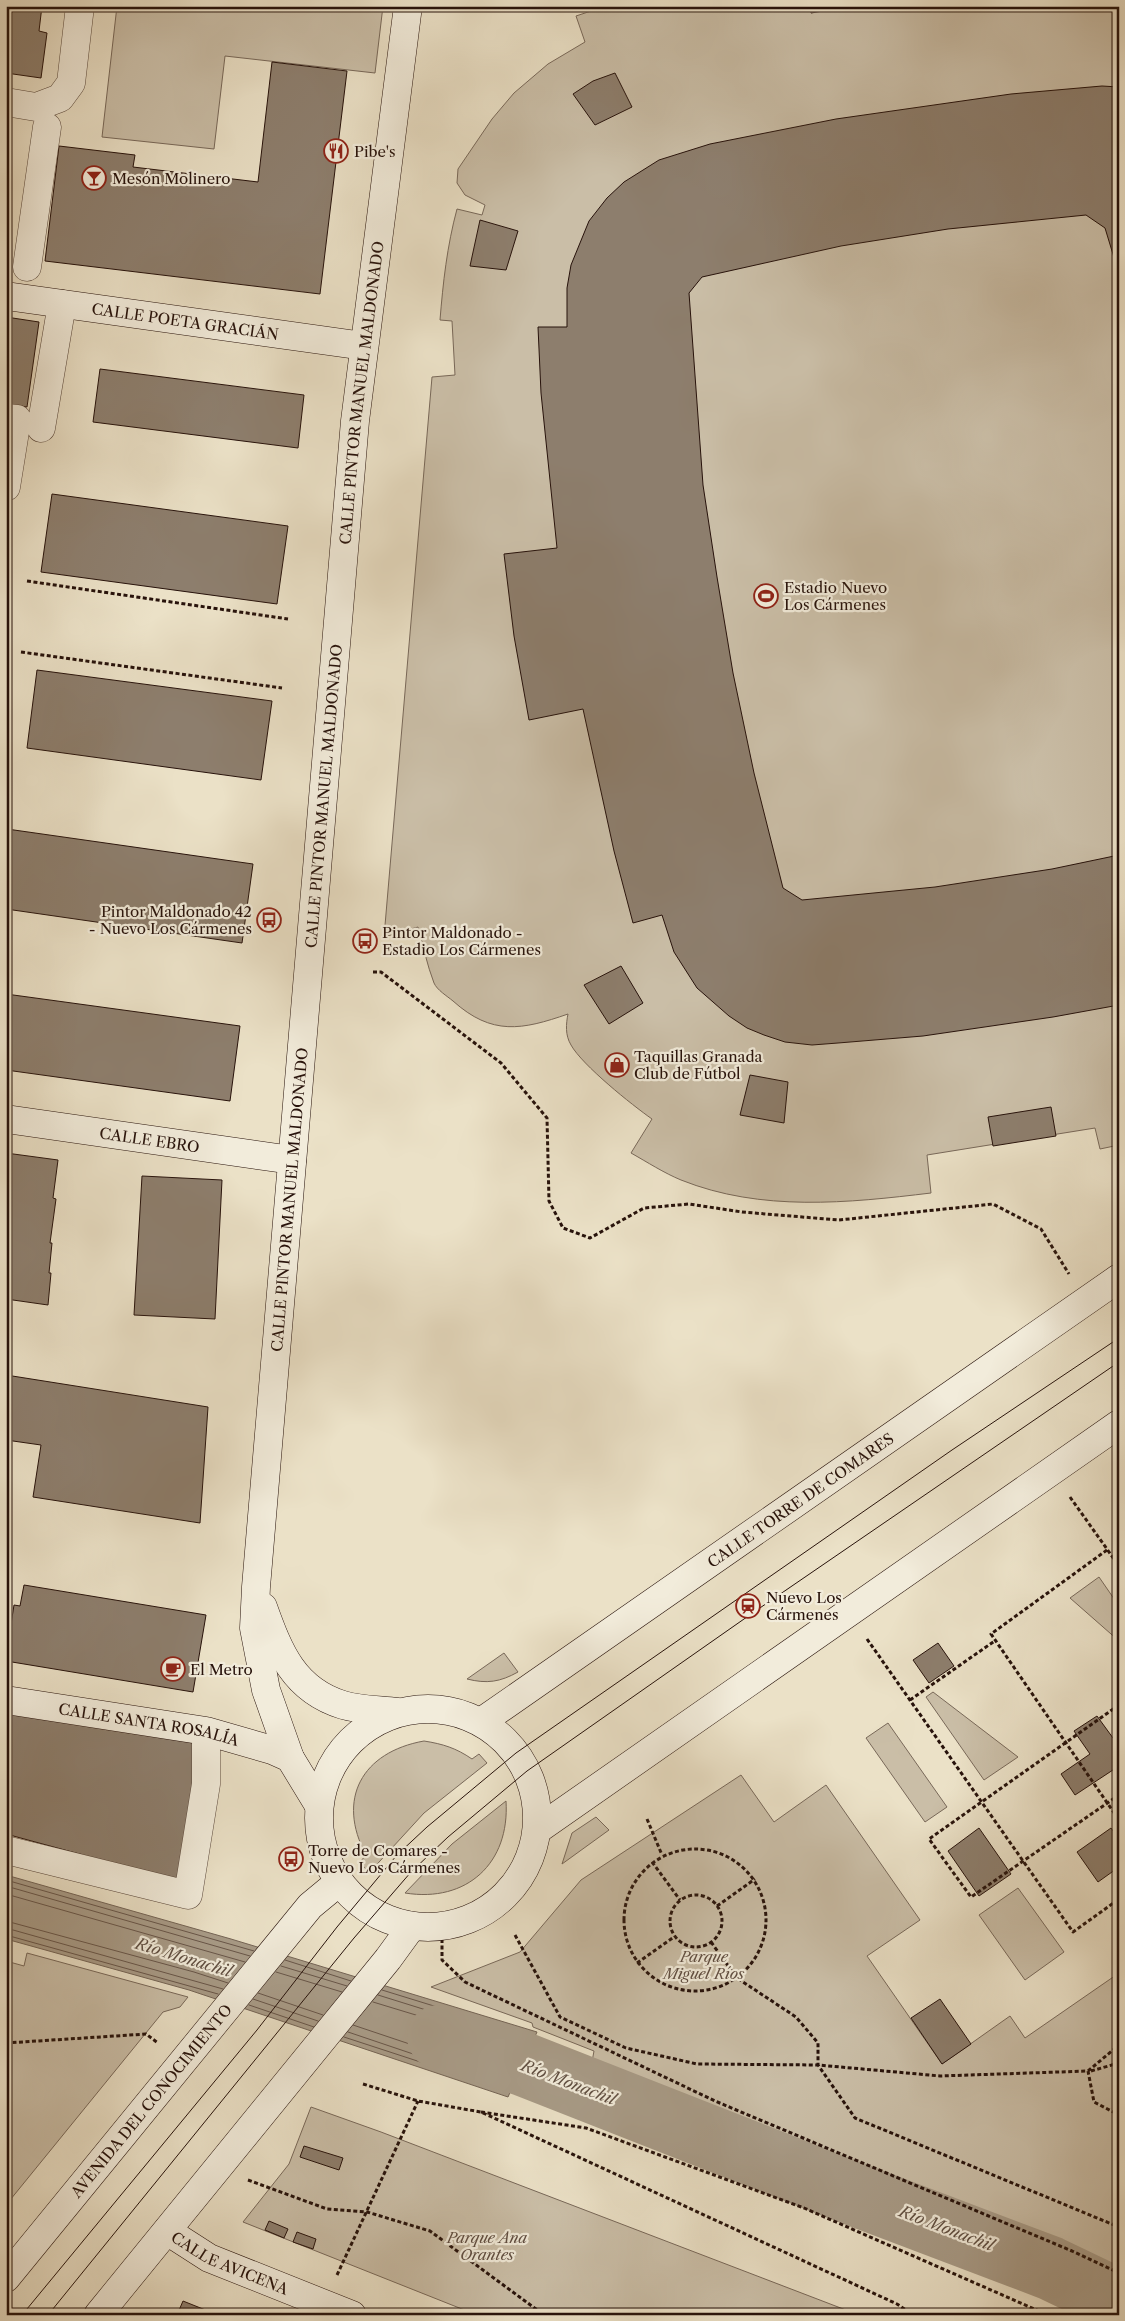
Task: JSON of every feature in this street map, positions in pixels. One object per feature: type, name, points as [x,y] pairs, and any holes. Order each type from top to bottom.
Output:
[{"type":"main road","points":[[6,102],[36,107],[60,98],[71,83],[80,6]]},
{"type":"main road","name":"CALLE PINTOR MANUEL MALDONADO","points":[[318,1804],[290,1758],[266,1690],[254,1628],[256,1587],[355,421],[408,6]]},
{"type":"main road","points":[[26,267],[47,127]]},
{"type":"main road","name":"CALLE POETA GRACIÁN","points":[[6,296],[364,346]]},
{"type":"main road","points":[[41,428],[62,304]]},
{"type":"main road","points":[[6,418],[17,420],[6,487]]},
{"type":"main road","name":"CALLE EBRO","points":[[6,1119],[292,1160]]},
{"type":"main road","name":"CALLE TORRE DE COMARES","points":[[481,1722],[1119,1278]]},
{"type":"main road","points":[[537,1830],[1119,1424]]},
{"type":"main road","name":"CALLE PINTOR MANUEL MALDONADO","points":[[256,1587],[277,1646],[293,1674],[317,1693],[344,1705],[397,1712]]},
{"type":"main road","name":"CALLE SANTA ROSALÍA","points":[[6,1700],[206,1732],[272,1750],[290,1758]]},
{"type":"main road","points":[[440,1709],[481,1722],[506,1741],[516,1753],[527,1771],[536,1800],[537,1830],[523,1872],[494,1905],[469,1919],[441,1926],[412,1926],[374,1914],[358,1902],[338,1882],[321,1845],[318,1804],[332,1764],[359,1732],[397,1712],[440,1709]]},
{"type":"main road","points":[[6,1850],[188,1895],[206,1784],[206,1744]]},
{"type":"main road","name":"AVENIDA DEL CONOCIMIENTO","points":[[6,2278],[310,1906],[338,1882]]},
{"type":"main road","points":[[98,2315],[313,2048],[388,1959],[412,1926]]},
{"type":"main road","name":"CALLE AVICENA","points":[[166,2231],[209,2258],[352,2315]]},
{"type":"path","points":[[28,582],[288,619]]},
{"type":"path","points":[[21,652],[282,688]]},
{"type":"path","points":[[373,972],[381,972],[501,1064],[547,1118],[548,1201],[563,1228],[590,1238],[644,1208],[689,1204],[742,1212],[839,1220],[993,1204],[1040,1229],[1086,1301]]},
{"type":"path","points":[[1068,1494],[1119,1566]]},
{"type":"path","points":[[1107,1550],[991,1634],[1119,1820]]},
{"type":"path","points":[[867,1639],[1073,1932],[1119,1899]]},
{"type":"path","points":[[910,1700],[996,1640]]},
{"type":"path","points":[[1119,1706],[929,1839],[971,1897],[1119,1795]]},
{"type":"path","points":[[647,1819],[662,1855]]},
{"type":"path","points":[[703,1848],[723,1853],[741,1864],[755,1879],[764,1899],[767,1922],[763,1943],[753,1963],[737,1978],[717,1988],[695,1992],[673,1988],[653,1978],[637,1963],[627,1943],[623,1920],[626,1898],[636,1878],[652,1862],[662,1855],[682,1849],[703,1848]]},
{"type":"path","points":[[652,1862],[680,1900]]},
{"type":"path","points":[[717,1906],[755,1879]]},
{"type":"path","points":[[688,1896],[704,1896],[717,1906],[722,1922],[720,1930],[711,1942],[704,1946],[688,1946],[674,1937],[669,1921],[674,1906],[680,1900],[688,1896]]},
{"type":"path","points":[[441,1926],[442,1960],[465,1982],[715,2101],[1072,2251],[1119,2273]]},
{"type":"path","points":[[515,1935],[560,2017],[626,2048],[697,2064],[818,2065],[940,2076],[1088,2071],[1119,2063]]},
{"type":"path","points":[[637,1963],[674,1937]]},
{"type":"path","points":[[711,1942],[737,1978],[796,2017],[818,2043],[818,2065],[855,2118],[1119,2227]]},
{"type":"path","points":[[6,2043],[146,2034],[162,2046]]},
{"type":"path","points":[[1088,2071],[1119,2045]]},
{"type":"path","points":[[1088,2071],[1094,2102],[1119,2115]]},
{"type":"path","points":[[363,2084],[418,2101],[586,2128],[804,2208],[1048,2315]]},
{"type":"path","points":[[324,2303],[418,2101]]},
{"type":"path","points":[[481,2112],[888,2300],[913,2315]]},
{"type":"path","points":[[213,2172],[242,2178],[327,2209],[367,2212],[430,2231],[544,2315]]},
{"type":"green space","points":[[117,6],[383,6],[375,73],[225,56],[214,149],[102,137]]},
{"type":"green space","name":"Estadio Nuevo Los Cármenes","points":[[606,6],[1119,6],[1119,1145],[1100,1149],[1095,1128],[927,1155],[931,1193],[900,1197],[837,1202],[773,1201],[711,1190],[681,1180],[631,1153],[652,1119],[608,1084],[577,1053],[571,1045],[567,1033],[568,1014],[536,1024],[508,1027],[494,1025],[481,1020],[467,1012],[435,986],[418,927],[384,937],[432,377],[455,375],[452,321],[440,320],[446,264],[457,209],[482,215],[485,205],[465,195],[457,183],[458,169],[492,119],[514,93],[548,64],[585,42],[576,16]]},
{"type":"green space","points":[[1099,1577],[1119,1606],[1119,1641],[1070,1598]]},
{"type":"green space","points":[[504,1653],[518,1672],[493,1681],[467,1679]]},
{"type":"green space","points":[[933,1692],[1018,1757],[984,1780],[926,1697]]},
{"type":"green space","points":[[888,1723],[947,1807],[925,1822],[866,1738]]},
{"type":"green space","points":[[424,1741],[449,1747],[472,1759],[479,1754],[487,1763],[424,1813],[369,1873],[360,1862],[366,1855],[357,1834],[354,1815],[355,1797],[360,1781],[370,1767],[385,1756],[402,1747]]},
{"type":"green space","name":"Parque Miguel Ríos","points":[[741,1775],[774,1822],[826,1785],[920,1920],[867,1956],[942,2064],[1010,2016],[1025,2038],[1119,1973],[1119,2287],[998,2232],[591,2067],[594,2051],[533,2027],[532,2023],[431,1987],[520,1952],[581,1880]]},
{"type":"green space","points":[[506,1801],[505,1823],[501,1843],[492,1860],[480,1874],[465,1885],[448,1892],[427,1894],[405,1893],[452,1844]]},
{"type":"green space","points":[[596,1817],[609,1830],[562,1864],[572,1833]]},
{"type":"green space","points":[[1018,1888],[1064,1952],[1025,1980],[979,1915]]},
{"type":"green space","points":[[27,1953],[188,1997],[180,2007],[163,2012],[6,2205],[6,1961],[24,1966]]},
{"type":"green space","name":"Parque Ana Orantes","points":[[311,2107],[859,2315],[477,2315],[243,2222],[289,2164]]},
{"type":"water","points":[[6,1875],[231,1939],[537,2032],[508,2097],[189,1990],[6,1939]]},
{"type":"building","points":[[6,6],[42,6],[39,31],[47,33],[41,78],[6,73]]},
{"type":"building","points":[[810,6],[852,6],[811,13]]},
{"type":"building","points":[[1117,6],[1119,6],[1119,35],[1115,34]]},
{"type":"building","points":[[272,62],[347,71],[320,294],[45,261],[59,146],[135,155],[133,167],[258,182]]},
{"type":"building","points":[[615,73],[632,107],[595,125],[573,94],[593,81]]},
{"type":"building","points":[[1102,86],[1119,87],[1119,274],[1105,228],[1086,215],[948,229],[841,246],[702,277],[689,293],[703,485],[717,577],[733,673],[754,773],[783,888],[802,900],[935,887],[1052,869],[1119,855],[1119,1005],[1053,1017],[923,1036],[812,1045],[785,1042],[764,1035],[747,1028],[729,1016],[697,988],[674,952],[662,915],[633,923],[614,851],[583,709],[529,720],[514,636],[504,554],[557,548],[541,393],[538,327],[567,327],[567,288],[571,265],[589,221],[607,198],[624,182],[659,160],[710,144],[836,119],[1011,94]]},
{"type":"building","points":[[480,220],[518,231],[506,270],[470,266]]},
{"type":"building","points":[[6,317],[39,322],[27,407],[6,404]]},
{"type":"building","points":[[100,369],[304,395],[298,448],[93,422]]},
{"type":"building","points":[[52,494],[288,526],[277,604],[41,572]]},
{"type":"building","points":[[37,670],[272,701],[261,780],[27,748]]},
{"type":"building","points":[[7,829],[253,864],[242,943],[6,909]]},
{"type":"building","points":[[621,966],[643,1003],[609,1024],[584,985]]},
{"type":"building","points":[[6,994],[240,1026],[230,1101],[6,1070]]},
{"type":"building","points":[[750,1075],[788,1082],[784,1123],[740,1115]]},
{"type":"building","points":[[1051,1107],[1056,1136],[993,1146],[988,1117]]},
{"type":"building","points":[[6,1153],[58,1160],[53,1198],[56,1199],[50,1243],[52,1243],[48,1305],[6,1299]]},
{"type":"building","points":[[142,1176],[222,1180],[215,1319],[134,1315]]},
{"type":"building","points":[[6,1375],[208,1407],[200,1523],[33,1497],[41,1445],[6,1440]]},
{"type":"building","points":[[24,1585],[206,1615],[193,1692],[6,1661],[6,1636],[9,1637],[14,1605],[20,1606]]},
{"type":"building","points":[[938,1643],[954,1666],[929,1683],[913,1660]]},
{"type":"building","points":[[6,1713],[202,1744],[180,1882],[85,1862],[83,1855],[6,1834]]},
{"type":"building","points":[[1097,1716],[1113,1738],[1119,1734],[1119,1766],[1075,1795],[1061,1774],[1090,1754],[1074,1731]]},
{"type":"building","points":[[979,1828],[1011,1874],[979,1896],[948,1851]]},
{"type":"building","points":[[1111,1828],[1119,1839],[1119,1867],[1098,1882],[1077,1852]]},
{"type":"building","points":[[940,1999],[971,2044],[942,2064],[911,2018]]},
{"type":"building","points":[[304,2146],[343,2158],[339,2170],[300,2157]]},
{"type":"building","points":[[269,2221],[288,2229],[284,2238],[265,2230]]},
{"type":"building","points":[[297,2232],[316,2239],[313,2249],[293,2242]]},
{"type":"building","points":[[183,2301],[213,2313],[217,2315],[177,2315]]},
{"type":"waterway","name":"Río Monachil","points":[[439,2037],[523,2064],[831,2185],[1050,2268],[1119,2301]]},
{"type":"tram line","points":[[22,2315],[257,2030],[337,1927],[397,1855],[427,1827],[516,1753],[952,1450],[1119,1338]]},
{"type":"tram line","points":[[48,2315],[354,1938],[411,1872],[448,1837],[527,1771],[754,1612],[1119,1362]]},
{"type":"place","name":"Pibe's","points":[[336,151]]},
{"type":"place","name":"Mesón Molinero","points":[[94,178]]},
{"type":"place","name":"Estadio Nuevo Los Cármenes","points":[[766,596]]},
{"type":"place","name":"Pintor Maldonado 42 - Nuevo Los Cármenes","points":[[269,920]]},
{"type":"place","name":"Pintor Maldonado - Estadio Los Cármenes","points":[[365,941]]},
{"type":"place","name":"Taquillas Granada Club de Fútbol","points":[[617,1065]]},
{"type":"place","name":"Nuevo Los Cármenes","points":[[748,1606]]},
{"type":"place","name":"El Metro","points":[[173,1669]]},
{"type":"place","name":"Torre de Comares - Nuevo Los Cármenes","points":[[291,1859]]}]
